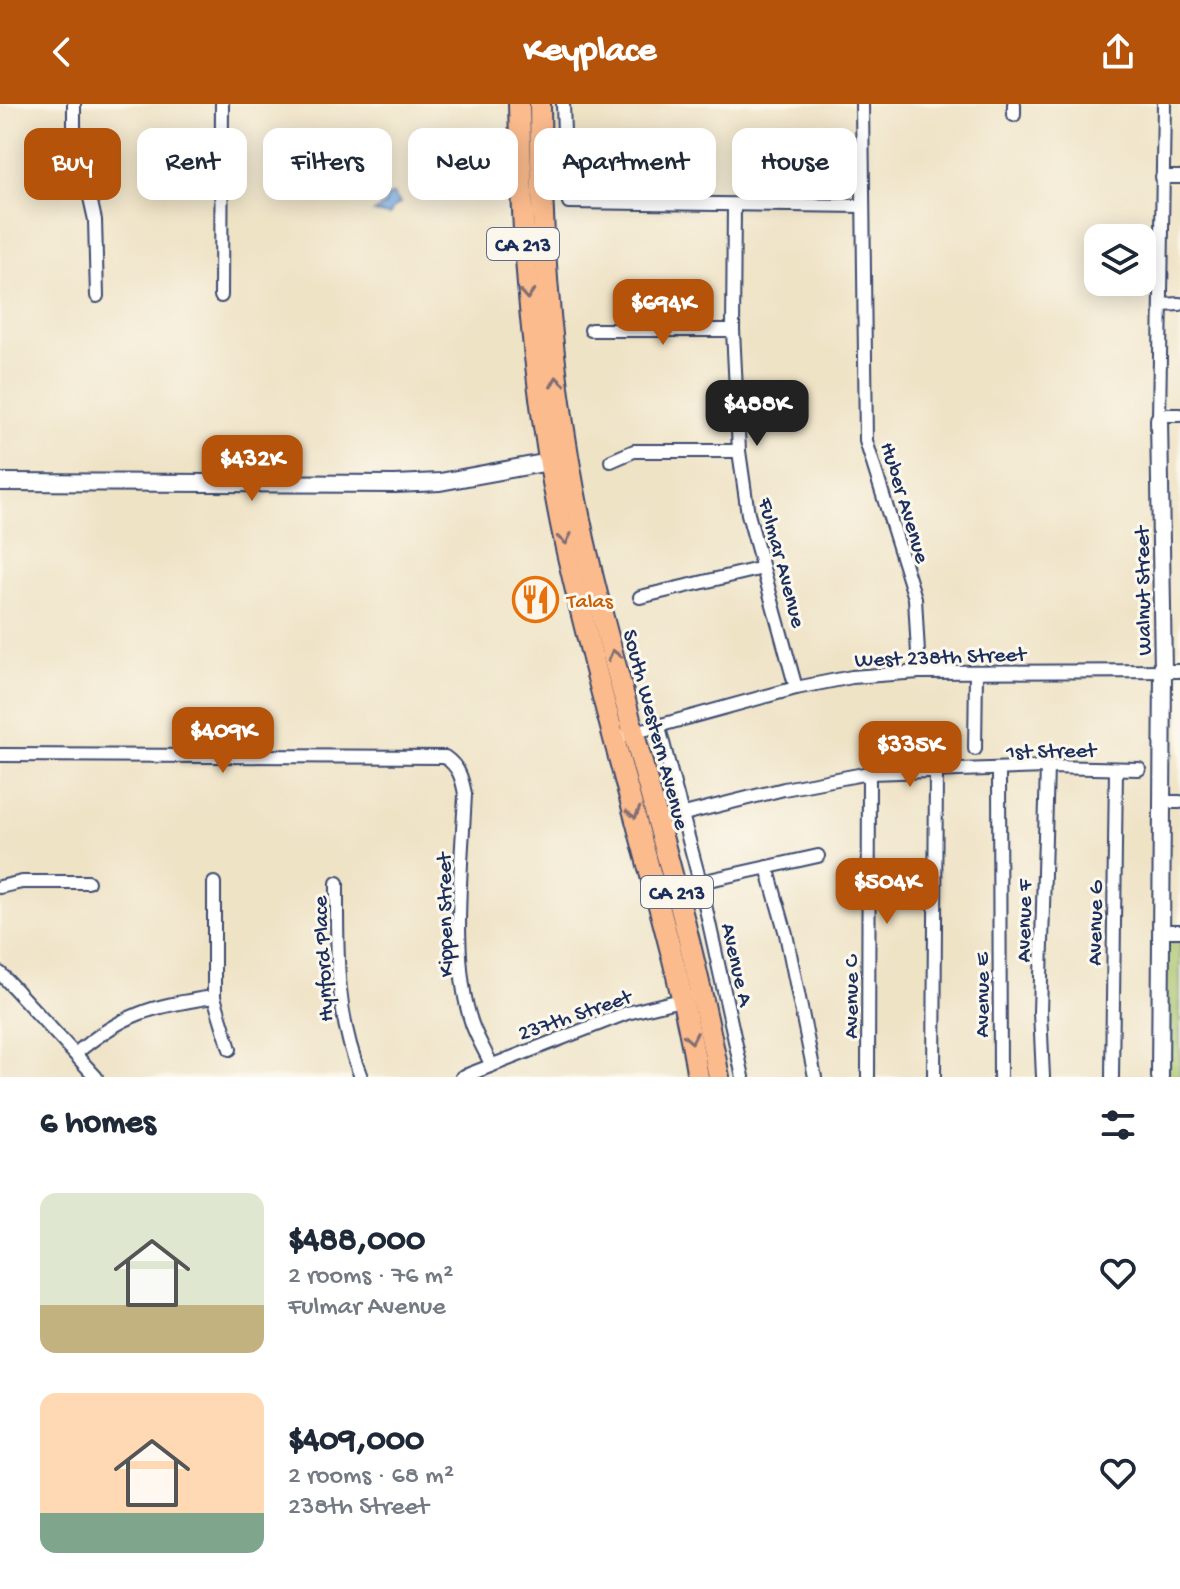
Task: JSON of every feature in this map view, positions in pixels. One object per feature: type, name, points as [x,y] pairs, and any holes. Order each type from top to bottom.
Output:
[{"type":"main road","name":"South Western Avenue","points":[[519,104],[528,313],[559,461],[634,731],[692,997],[698,1077]]},
{"type":"main road","name":"South Western Avenue","points":[[540,104],[546,274],[559,461],[572,572],[614,738],[719,1077]]},
{"type":"street","points":[[74,104],[74,127],[95,220],[97,296]]},
{"type":"street","points":[[221,296],[222,104]]},
{"type":"street","points":[[563,104],[569,202],[862,206]]},
{"type":"street","name":"Huber Avenue","points":[[862,104],[866,441],[915,598],[919,672]]},
{"type":"street","name":"Walnut Street","points":[[1160,1077],[1162,802],[1172,671],[1159,417],[1164,104]]},
{"type":"street","points":[[1162,177],[1180,177]]},
{"type":"street","name":"Fulmar Avenue","points":[[734,206],[733,330],[739,451],[748,514],[796,688]]},
{"type":"street","points":[[1161,305],[1180,304]]},
{"type":"street","points":[[591,330],[733,330]]},
{"type":"street","points":[[1159,417],[1180,415]]},
{"type":"street","points":[[611,461],[634,451],[739,451]]},
{"type":"street","points":[[0,482],[395,484],[440,482],[559,461]]},
{"type":"street","points":[[640,597],[763,568]]},
{"type":"street","name":"West 238th Street","points":[[614,738],[796,688],[852,677],[919,672],[1172,671]]},
{"type":"street","points":[[975,749],[976,672]]},
{"type":"street","name":"Avenue A","points":[[658,724],[700,882],[743,1077]]},
{"type":"street","name":"Kippen Street","points":[[0,755],[445,757],[454,763],[465,794],[460,955],[464,994],[472,1024],[491,1064]]},
{"type":"street","name":"1st Street","points":[[680,815],[784,789],[869,773],[1047,767],[1139,769]]},
{"type":"street","name":"Avenue F","points":[[1043,1077],[1040,1012],[1047,767]]},
{"type":"street","name":"Avenue G","points":[[1112,1077],[1116,769]]},
{"type":"street","points":[[934,1077],[936,770]]},
{"type":"street","name":"Avenue E","points":[[999,770],[1000,1077]]},
{"type":"street","name":"Avenue C","points":[[868,1077],[869,773]]},
{"type":"street","points":[[1162,802],[1180,802]]},
{"type":"street","points":[[700,882],[818,856]]},
{"type":"street","points":[[767,867],[786,934],[815,1077]]},
{"type":"street","points":[[0,887],[22,882],[88,882]]},
{"type":"street","points":[[214,883],[214,997],[230,1049]]},
{"type":"street","name":"Hynford Place","points":[[337,883],[340,1006],[361,1077]]},
{"type":"street","points":[[1161,931],[1180,931]]},
{"type":"street","points":[[0,973],[96,1077]]},
{"type":"street","points":[[75,1054],[120,1021],[147,1009],[214,997]]},
{"type":"street","name":"237th Street","points":[[462,1077],[627,1013],[692,997]]},
{"type":"green space","points":[[1180,933],[1180,1077],[1162,1077],[1163,934]]},
{"type":"water","points":[[392,194],[400,203],[390,215],[374,212],[385,205],[386,200],[392,200]]},
{"type":"place","name":"Talas","points":[[536,599]]}]
